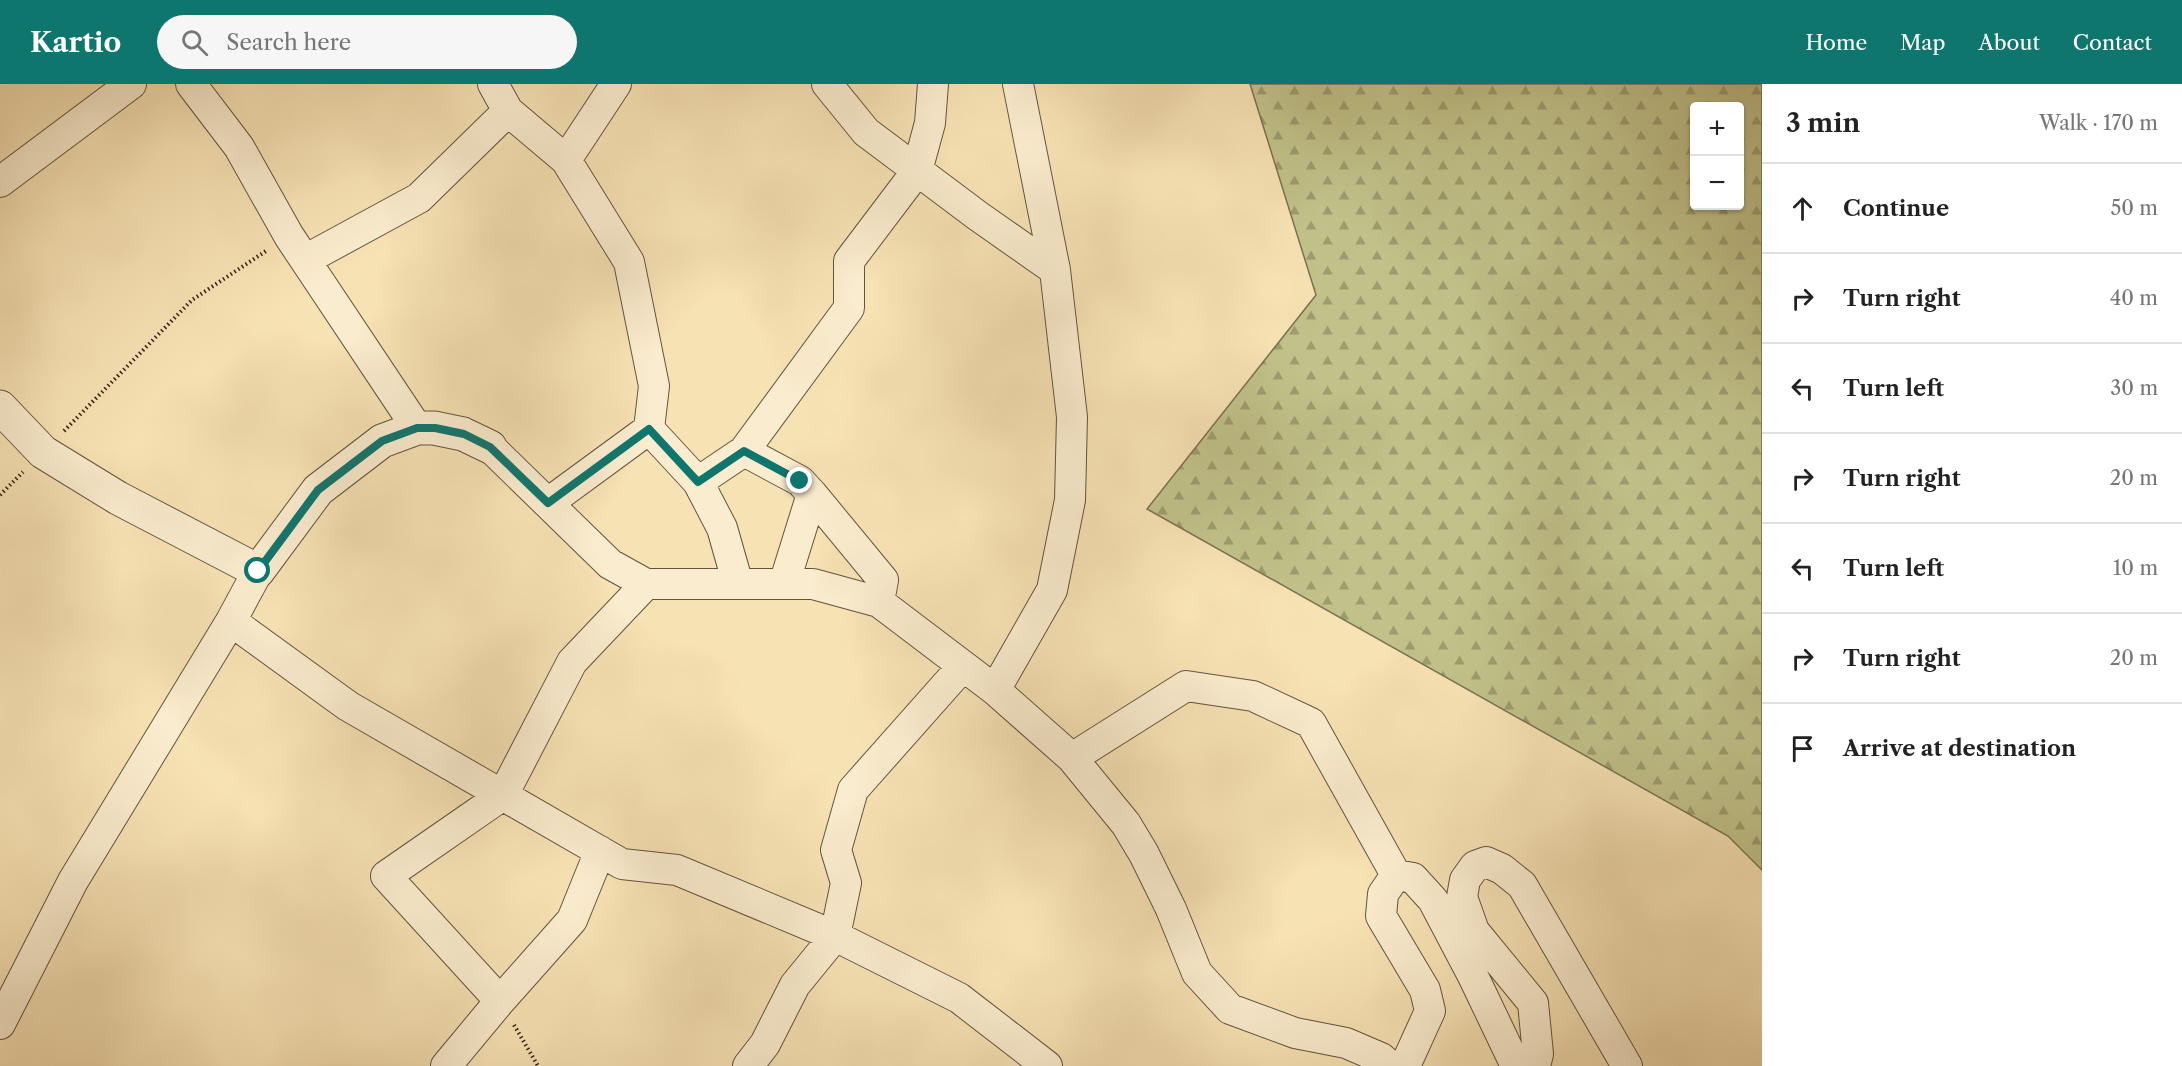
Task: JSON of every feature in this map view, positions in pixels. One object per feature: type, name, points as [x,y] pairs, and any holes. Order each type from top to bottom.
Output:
[{"type":"street","points":[[0,182],[131,84]]},
{"type":"street","points":[[191,84],[239,147],[297,248],[417,428]]},
{"type":"street","points":[[493,84],[508,111],[566,160],[629,262],[654,386],[649,429],[548,503]]},
{"type":"street","points":[[566,160],[616,84]]},
{"type":"street","points":[[827,84],[866,132],[1055,270]]},
{"type":"street","points":[[698,482],[744,451],[849,308],[849,261],[917,171],[930,123],[933,84]]},
{"type":"street","points":[[995,690],[1052,590],[1070,500],[1072,417],[1055,270],[1018,84]]},
{"type":"street","points":[[297,248],[419,198],[508,111]]},
{"type":"street","points":[[0,407],[43,452],[118,498],[258,571]]},
{"type":"street","points":[[0,1024],[73,881],[231,621],[258,571],[318,490],[382,441],[417,428],[435,428],[464,434],[490,447],[610,564],[646,584],[813,584],[879,602],[995,690],[1072,758],[1126,824],[1144,854],[1171,909],[1197,973],[1230,1009],[1295,1033],[1346,1042],[1382,1058],[1390,1066]]},
{"type":"street","points":[[649,429],[698,482],[722,528],[738,584]]},
{"type":"street","points":[[744,451],[800,481],[812,494],[883,580],[879,602]]},
{"type":"street","points":[[784,584],[812,494]]},
{"type":"street","points":[[500,1001],[386,876],[503,795],[572,662],[646,584]]},
{"type":"street","points":[[231,621],[348,706],[622,864],[677,870],[835,936],[959,998],[1047,1066]]},
{"type":"street","points":[[748,1066],[765,1044],[795,985],[835,936],[846,883],[836,850],[853,790],[963,666]]},
{"type":"street","points":[[1072,758],[1186,686],[1253,696],[1311,723],[1396,876]]},
{"type":"street","points":[[446,1066],[572,920],[600,851]]},
{"type":"street","points":[[1535,1066],[1538,1054],[1533,1003],[1474,931],[1462,897],[1465,880],[1475,866],[1486,862],[1502,869],[1522,885],[1627,1066]]},
{"type":"street","points":[[1396,876],[1383,894],[1382,916],[1425,990],[1430,1011],[1405,1066]]},
{"type":"street","points":[[1396,876],[1413,878],[1433,900],[1516,1066]]},
{"type":"path","points":[[0,495],[192,300],[297,248]]},
{"type":"path","points":[[500,1001],[538,1066]]},
{"type":"green space","points":[[1250,84],[1762,84],[1762,870],[1728,836],[1147,509],[1316,295]]},
{"type":"route","points":[[258,571],[318,490],[382,441],[417,428],[435,428],[464,434],[490,447],[548,503],[649,429],[698,482],[744,451],[800,481]]}]
